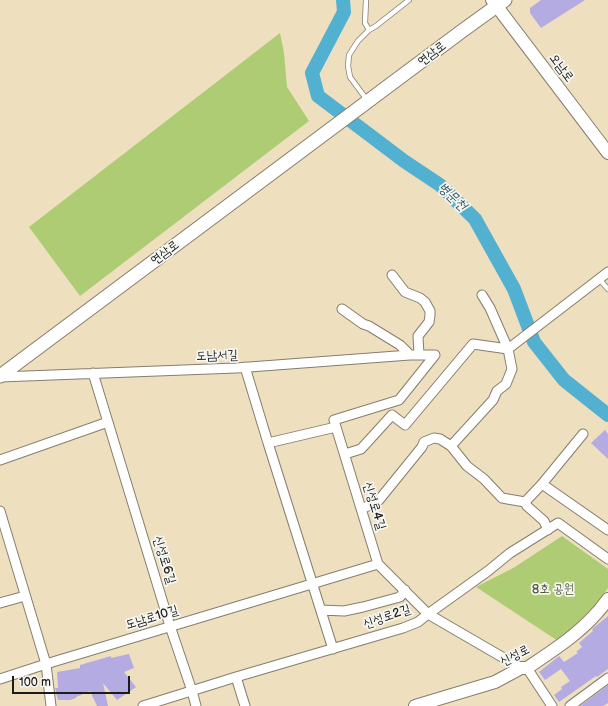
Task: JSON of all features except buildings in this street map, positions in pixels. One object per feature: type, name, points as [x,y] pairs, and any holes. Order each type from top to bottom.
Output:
[{"type":"main road","name":"연삼로","points":[[0,376],[364,106],[498,2]]},
{"type":"street","name":"오남로","points":[[498,2],[608,153]]},
{"type":"street","points":[[345,454],[361,450],[392,415],[405,425],[473,344],[508,350],[608,272]]},
{"type":"street","points":[[342,309],[415,355],[418,336],[429,322],[430,311],[425,302],[420,298],[405,292],[392,275]]},
{"type":"street","points":[[451,446],[493,400],[498,391],[506,384],[512,369],[508,350],[490,308],[482,295]]},
{"type":"street","name":"도남서길","points":[[0,376],[244,368],[415,355],[435,355],[399,400],[334,420],[336,427]]},
{"type":"street","points":[[244,368],[333,649]]},
{"type":"street","name":"신성로6길","points":[[93,373],[196,706]]},
{"type":"street","points":[[0,460],[108,422]]},
{"type":"street","points":[[268,442],[336,427]]},
{"type":"street","name":"신성로4길","points":[[336,427],[378,564],[428,614],[524,668]]},
{"type":"street","points":[[525,502],[542,484],[583,434]]},
{"type":"street","points":[[362,509],[379,500],[422,447],[424,442],[434,438],[440,439],[451,446],[467,466],[484,479],[502,498],[525,502],[527,506],[544,521],[548,530]]},
{"type":"street","points":[[542,484],[608,530]]},
{"type":"street","points":[[0,511],[2,524],[46,664],[51,706]]},
{"type":"street","name":"신성로2길","points":[[143,706],[404,628],[418,622],[488,571],[510,553],[558,523],[608,559]]},
{"type":"street","name":"도남로10길","points":[[0,679],[170,626],[378,564]]},
{"type":"street","points":[[321,610],[344,611],[363,607],[400,596],[405,590]]},
{"type":"street","points":[[0,603],[25,596]]},
{"type":"street","name":"신성로","points":[[415,706],[495,682],[524,668],[575,635],[602,608],[608,599]]},
{"type":"street","points":[[524,668],[552,706]]},
{"type":"street","points":[[236,677],[245,706]]},
{"type":"street","points":[[570,706],[608,678]]},
{"type":"lane","points":[[366,0],[365,23],[369,30]]},
{"type":"lane","points":[[364,106],[350,77],[348,66],[349,54],[358,41],[369,30],[409,0]]},
{"type":"lane","points":[[599,279],[608,289]]},
{"type":"green space","points":[[280,33],[284,53],[287,87],[309,121],[80,296],[29,227]]},
{"type":"green space","name":"8호 공원","points":[[562,536],[608,569],[608,588],[593,609],[558,641],[476,587],[515,567]]},
{"type":"waterway","name":"병문천","points":[[343,0],[344,12],[312,73],[318,96],[404,161],[440,185],[475,219],[514,289],[534,342],[564,380],[608,415]]}]
